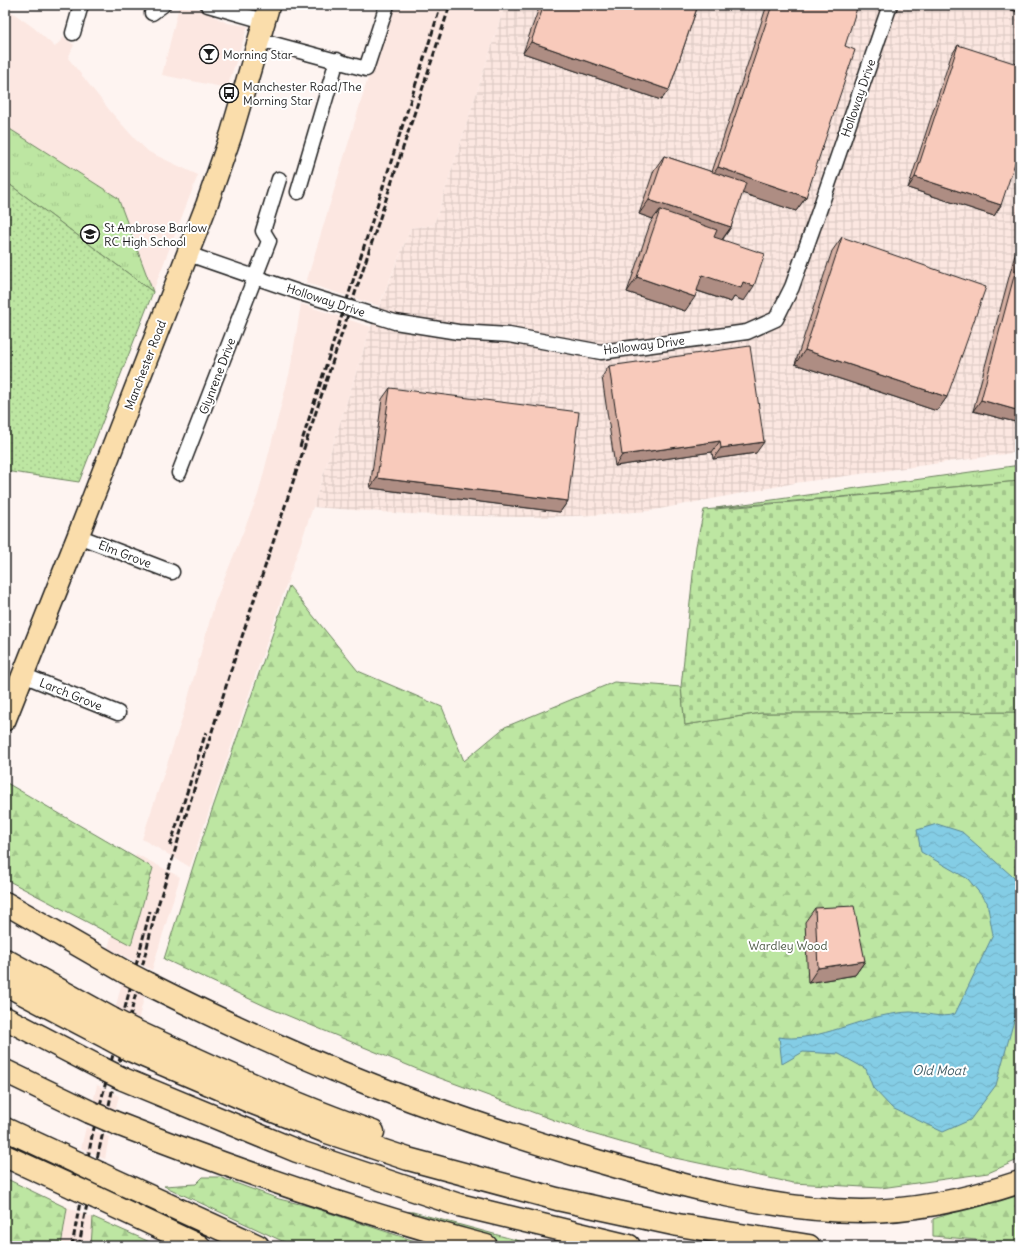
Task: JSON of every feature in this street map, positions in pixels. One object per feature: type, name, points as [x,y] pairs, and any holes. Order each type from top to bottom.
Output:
[{"type":"highway","points":[[5,903],[148,984],[209,1014],[358,1080],[555,1149],[647,1176],[710,1192],[795,1206],[863,1211],[928,1206],[962,1199],[1020,1182]]},
{"type":"highway","points":[[5,960],[110,1029]]},
{"type":"highway","points":[[5,974],[35,999]]},
{"type":"highway","points":[[5,984],[35,999],[110,1029],[133,1040],[251,1102],[327,1132],[408,1159],[491,1180],[557,1199],[678,1225],[809,1246]]},
{"type":"highway","points":[[5,1018],[123,1079],[297,1151],[459,1205],[629,1246]]},
{"type":"highway","points":[[5,1071],[112,1122],[212,1161],[318,1197],[486,1246]]},
{"type":"highway","points":[[5,1129],[258,1246]]},
{"type":"highway","points":[[5,1156],[199,1246]]},
{"type":"main road","name":"Manchester Road","points":[[5,720],[188,254],[231,135],[264,22]]},
{"type":"street","points":[[73,33],[81,5]]},
{"type":"street","points":[[208,5],[264,22],[337,60],[366,69],[387,5]]},
{"type":"street","name":"Holloway Drive","points":[[188,254],[304,294],[395,322],[458,332],[509,335],[601,352],[747,332],[776,319],[792,287],[890,5]]},
{"type":"street","points":[[298,192],[337,60]]},
{"type":"street","name":"Glynrene Drive","points":[[179,473],[256,278],[269,241],[263,231],[279,179]]},
{"type":"street","name":"Elm Grove","points":[[78,536],[172,572]]},
{"type":"street","name":"Larch Grove","points":[[23,675],[118,713]]},
{"type":"shaded area","points":[[392,5],[505,5],[434,225],[411,228],[379,306],[306,283],[368,78]]},
{"type":"shaded area","points":[[505,5],[1020,5],[1020,452],[795,483],[649,511],[577,516],[519,517],[408,514],[313,507],[371,327],[411,228],[434,225]]},
{"type":"shaded area","points":[[179,6],[200,9],[227,23],[248,26],[227,88],[162,75]]},
{"type":"shaded area","name":"St Ambrose Barlow RC High School","points":[[5,7],[34,28],[55,47],[64,37],[74,45],[68,58],[111,112],[135,139],[149,152],[198,175],[79,482],[5,471]]},
{"type":"shaded area","points":[[301,304],[371,327],[313,507],[190,867],[142,839],[183,716],[215,602],[258,495],[290,371]]},
{"type":"shaded area","points":[[136,854],[180,877],[152,970],[108,948]]},
{"type":"shaded area","points":[[122,982],[145,994],[137,1025],[114,1014]]},
{"type":"shaded area","points":[[97,1085],[119,1096],[115,1111],[93,1102]]},
{"type":"shaded area","points":[[86,1127],[109,1137],[105,1159],[81,1148]]},
{"type":"shaded area","points":[[52,1201],[104,1222],[101,1246],[45,1246]]},
{"type":"green space","points":[[5,126],[118,198],[153,292],[5,181]]},
{"type":"green space","points":[[5,181],[153,292],[79,482],[5,471]]},
{"type":"green space","points":[[1020,465],[1020,481],[716,508]]},
{"type":"green space","points":[[1020,481],[1020,712],[761,713],[685,725],[681,687],[696,546],[704,510]]},
{"type":"green space","name":"Wardley Wood","points":[[289,586],[358,671],[442,707],[464,761],[505,727],[614,682],[681,687],[685,725],[761,713],[1020,712],[1020,1159],[988,1173],[881,1188],[793,1183],[675,1158],[589,1133],[429,1074],[267,1007],[164,959],[196,857]]},
{"type":"green space","points":[[5,782],[153,868],[131,945],[5,879]]},
{"type":"green space","points":[[203,1177],[219,1177],[279,1199],[308,1206],[430,1246],[293,1246],[164,1186],[196,1184]]},
{"type":"green space","points":[[5,1178],[67,1208],[61,1246],[5,1246]]},
{"type":"green space","points":[[1020,1192],[1020,1244],[933,1236],[933,1219]]},
{"type":"green space","points":[[385,1210],[413,1212],[538,1246],[514,1246]]},
{"type":"green space","points":[[93,1217],[159,1246],[91,1246]]},
{"type":"water","name":"Old Moat","points":[[937,824],[962,832],[1020,883],[1020,999],[996,1085],[970,1120],[943,1132],[892,1108],[873,1088],[866,1069],[839,1054],[803,1052],[782,1064],[779,1037],[805,1037],[886,1015],[901,1013],[916,1012],[943,1016],[955,1014],[993,935],[987,902],[968,879],[921,852],[917,830]]},
{"type":"building","points":[[544,5],[698,5],[669,90],[531,42]]},
{"type":"building","points":[[772,5],[849,5],[857,8],[845,46],[855,50],[806,197],[718,167]]},
{"type":"building","points":[[958,45],[1020,65],[1020,148],[1001,205],[915,177]]},
{"type":"building","points":[[664,156],[746,183],[731,227],[649,200]]},
{"type":"building","points":[[660,210],[717,230],[714,237],[765,254],[754,286],[743,282],[741,288],[702,275],[695,297],[637,277]]},
{"type":"building","points":[[842,237],[986,287],[947,397],[805,350]]},
{"type":"building","points":[[1020,254],[1020,411],[981,400]]},
{"type":"building","points":[[750,346],[764,442],[721,448],[720,441],[622,455],[609,366]]},
{"type":"building","points":[[390,388],[579,412],[568,501],[377,478]]},
{"type":"building","points":[[854,906],[865,961],[818,968],[815,908]]},
{"type":"railway","points":[[300,447],[441,5]]},
{"type":"railway","points":[[79,1246],[113,1087],[154,918],[232,667],[450,5]]},
{"type":"railway","points":[[170,846],[206,732]]},
{"type":"railway","points":[[72,1246],[92,1136],[150,911]]},
{"type":"place","name":"Morning Star","points":[[209,54]]},
{"type":"place","name":"Manchester Road/The Morning Star","points":[[229,93]]},
{"type":"place","name":"St Ambrose Barlow RC High School","points":[[90,234]]}]
